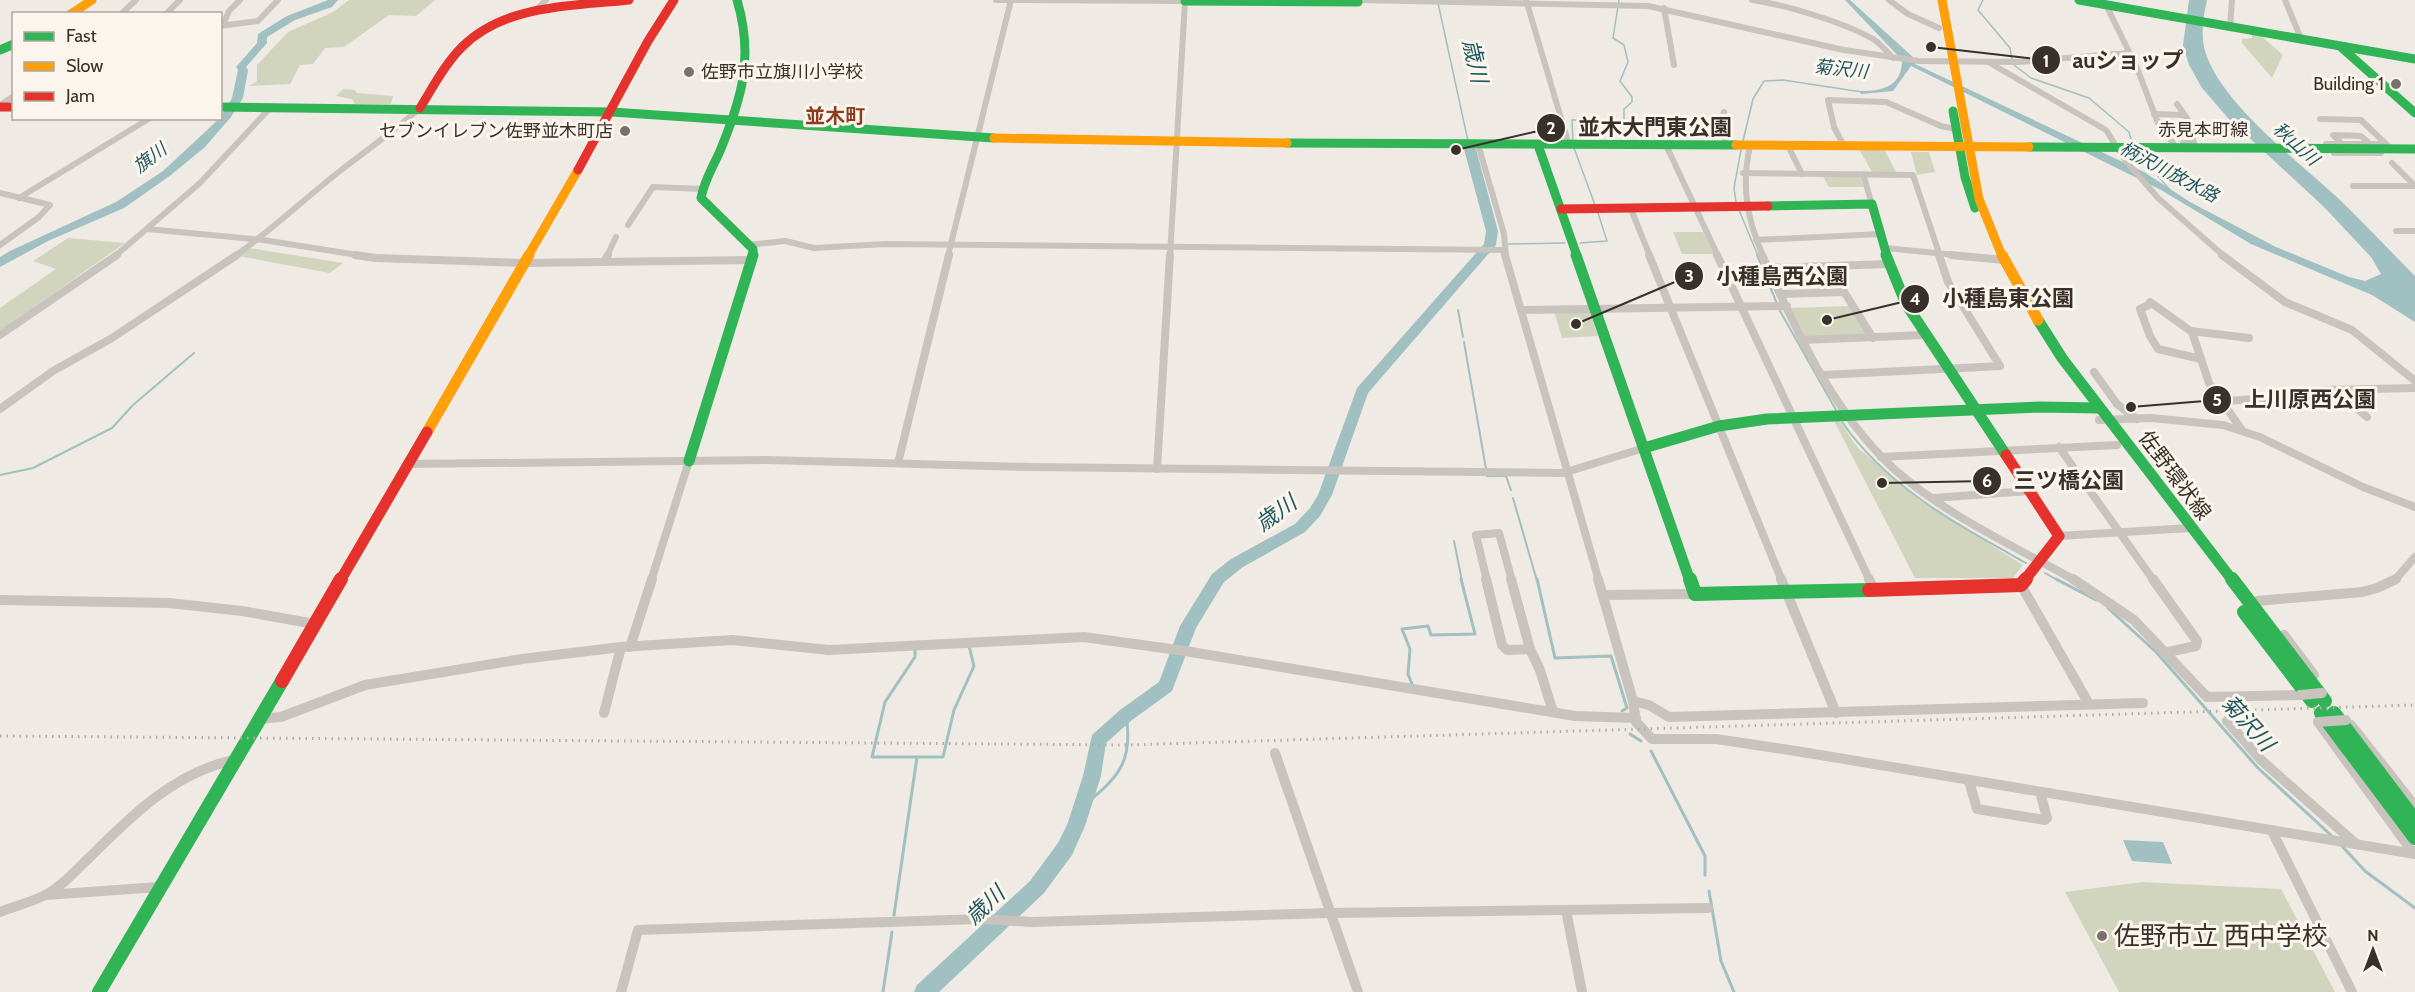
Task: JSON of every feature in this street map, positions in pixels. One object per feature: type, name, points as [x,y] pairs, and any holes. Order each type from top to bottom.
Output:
[{"type":"street","points":[[74,12],[92,0]]},
{"type":"street","points":[[123,12],[135,0]]},
{"type":"street","points":[[168,12],[180,0]]},
{"type":"street","points":[[240,0],[228,11],[222,26],[258,21],[278,0]]},
{"type":"street","points":[[531,14],[546,0]]},
{"type":"street","points":[[0,410],[53,371],[112,338],[258,240],[341,170],[388,137],[420,108],[470,38],[492,26],[531,14],[629,0]]},
{"type":"street","points":[[99,992],[612,112],[650,35],[674,0]]},
{"type":"street","points":[[604,713],[689,461],[753,260],[753,249],[702,202],[703,189],[732,121],[746,78],[749,40],[737,0]]},
{"type":"street","points":[[996,0],[1615,2],[1664,8],[1844,50],[1915,61],[2055,60],[2128,53]]},
{"type":"street","points":[[898,463],[975,138],[1011,0]]},
{"type":"street","points":[[1752,0],[1773,3],[1857,31],[1875,40],[1896,58]]},
{"type":"street","points":[[1889,0],[1914,17],[1939,28]]},
{"type":"street","points":[[1934,0],[1953,84],[1963,147]]},
{"type":"street","points":[[1942,0],[1948,60]]},
{"type":"street","points":[[2079,0],[2341,48],[2415,59]]},
{"type":"street","points":[[2225,27],[2232,0]]},
{"type":"street","points":[[2276,0],[2285,1],[2302,41]]},
{"type":"street","points":[[1158,469],[1185,1]]},
{"type":"street","points":[[1527,2],[1569,145]]},
{"type":"street","points":[[2106,5],[2137,68],[2154,114],[2173,143]]},
{"type":"street","points":[[1664,8],[1674,65]]},
{"type":"street","points":[[2341,48],[2415,114]]},
{"type":"street","points":[[1988,62],[2106,130],[2125,160],[2146,186],[2222,255],[2285,302],[2352,330],[2415,381]]},
{"type":"street","points":[[1953,84],[1955,129],[1963,147]]},
{"type":"street","points":[[1844,146],[1834,127],[1828,100],[1886,102],[1941,126],[1955,129]]},
{"type":"street","points":[[2148,148],[2147,143],[2194,143],[2192,134],[2195,130],[2177,104]]},
{"type":"street","points":[[222,107],[612,112],[975,138],[1538,146],[1963,147]]},
{"type":"street","points":[[0,335],[86,277],[147,229],[252,131],[270,107]]},
{"type":"street","points":[[1724,112],[1719,125],[1727,146]]},
{"type":"street","points":[[2154,114],[2183,115]]},
{"type":"street","points":[[2319,119],[2361,120],[2390,147]]},
{"type":"street","points":[[19,198],[147,120]]},
{"type":"street","points":[[2342,144],[2333,135],[2361,136],[2370,144]]},
{"type":"street","points":[[1471,144],[1504,234],[1504,250],[1633,701],[1636,722],[1648,735],[1658,741],[1716,739],[2415,854]]},
{"type":"street","points":[[2328,148],[2342,144],[2390,147]]},
{"type":"street","points":[[1666,145],[1874,590]]},
{"type":"street","points":[[1538,146],[1695,594]]},
{"type":"street","points":[[1750,146],[1743,173],[1746,206],[1756,240],[1785,307],[1823,375],[1867,443],[1881,457],[1965,521],[2109,601],[2168,652],[2206,697],[2300,695],[2346,720],[2415,806]]},
{"type":"street","points":[[1788,146],[1802,174]]},
{"type":"street","name":"赤見本町線","points":[[1963,147],[2390,147],[2415,149]]},
{"type":"street","name":"佐野環状線","points":[[1963,147],[2000,260],[2117,445],[2186,528]]},
{"type":"street","points":[[2392,163],[2415,186]]},
{"type":"street","points":[[1743,173],[1913,174],[1937,254],[1956,299],[2000,366],[1823,375]]},
{"type":"street","points":[[1863,174],[1889,264],[1906,304],[1924,335],[2058,536]]},
{"type":"street","points":[[2353,186],[2415,186]]},
{"type":"street","points":[[628,225],[653,187],[703,189]]},
{"type":"street","points":[[0,193],[50,205],[39,218],[0,245]]},
{"type":"street","points":[[1561,209],[1872,204]]},
{"type":"street","points":[[1630,207],[1836,713]]},
{"type":"street","points":[[147,229],[258,240],[372,258],[524,263],[753,260]]},
{"type":"street","points":[[2396,231],[2415,231]]},
{"type":"street","points":[[1756,240],[1881,234]]},
{"type":"street","points":[[604,262],[616,237]]},
{"type":"street","points":[[748,245],[785,241],[814,248],[885,244],[951,244],[1504,250]]},
{"type":"street","points":[[1885,248],[2000,260]]},
{"type":"street","points":[[1768,268],[1889,264]]},
{"type":"street","points":[[1828,266],[1873,338]]},
{"type":"street","points":[[1781,294],[1844,292]]},
{"type":"street","points":[[2201,359],[2161,352],[2153,347],[2140,309],[2150,303],[2191,331],[2249,338]]},
{"type":"street","points":[[1521,310],[1785,307]]},
{"type":"street","points":[[2191,331],[2209,383],[2224,401],[2242,430]]},
{"type":"street","points":[[1803,340],[1924,335]]},
{"type":"street","points":[[2094,372],[2117,404],[2138,419]]},
{"type":"street","points":[[2224,401],[2299,396],[2336,390],[2415,388]]},
{"type":"street","points":[[2336,390],[2367,417]]},
{"type":"street","points":[[407,464],[779,460],[1158,469],[1568,472],[1719,426],[1794,418],[2040,407],[2138,419],[2205,421],[2242,430],[2355,483],[2415,507]]},
{"type":"street","name":"佐野環状線","points":[[2099,414],[2415,837]]},
{"type":"street","points":[[1881,457],[2117,445]]},
{"type":"street","points":[[2059,447],[2197,641],[2196,646],[2168,652]]},
{"type":"street","points":[[1933,498],[2029,491]]},
{"type":"street","points":[[2058,536],[2121,534],[2186,528]]},
{"type":"street","points":[[1530,649],[1506,650],[1502,645],[1476,536],[1499,533],[1530,649],[1540,670],[1553,712]]},
{"type":"street","points":[[1603,595],[2021,585],[2058,536]]},
{"type":"street","points":[[2319,706],[2324,690],[2257,601],[2368,591],[2390,584],[2403,573],[2415,557]]},
{"type":"street","points":[[2021,585],[2089,704]]},
{"type":"street","points":[[0,600],[150,602],[242,611],[315,624]]},
{"type":"street","points":[[258,719],[281,717],[365,686],[522,659],[626,647],[732,640],[829,650],[1084,637],[1180,650],[1553,712],[1594,717],[1636,718]]},
{"type":"street","points":[[1633,701],[1649,705],[1669,717],[2143,703]]},
{"type":"street","points":[[2319,706],[2415,854]]},
{"type":"street","points":[[2334,713],[2415,820]]},
{"type":"street","points":[[2227,721],[2261,760],[2352,843]]},
{"type":"street","points":[[1275,753],[1358,992]]},
{"type":"street","points":[[46,895],[161,794],[204,767],[221,761],[234,760]]},
{"type":"street","points":[[1970,781],[1977,809],[2045,820],[2047,818],[2040,792]]},
{"type":"street","points":[[2272,831],[2352,992]]},
{"type":"street","points":[[0,912],[46,895],[159,887]]},
{"type":"street","points":[[621,992],[638,930],[990,919],[1015,922],[1329,913],[1708,908]]},
{"type":"street","points":[[1566,910],[1582,992]]},
{"type":"green space","points":[[349,0],[435,0],[416,16],[389,15],[344,47],[325,48],[313,64],[300,65],[290,84],[249,86],[257,81],[257,65],[288,32],[333,12]]},
{"type":"green space","points":[[2252,35],[2261,36],[2283,55],[2272,78],[2242,43],[2242,39],[2252,38]]},
{"type":"green space","points":[[343,89],[355,90],[357,93],[393,96],[391,104],[355,104],[352,99],[336,96]]},
{"type":"green space","points":[[1859,149],[1884,149],[1896,172],[1872,172]]},
{"type":"green space","points":[[1911,152],[1929,152],[1935,172],[1917,175]]},
{"type":"green space","points":[[1822,175],[1860,176],[1864,187],[1829,187]]},
{"type":"green space","points":[[1673,232],[1703,232],[1714,254],[1682,254]]},
{"type":"green space","points":[[68,238],[125,243],[0,331],[0,308],[56,269],[33,261]]},
{"type":"green space","points":[[250,248],[343,263],[330,273],[238,256]]},
{"type":"green space","points":[[1849,306],[1867,333],[1864,336],[1805,337],[1790,308]]},
{"type":"green space","points":[[1554,311],[1590,312],[1598,336],[1562,338]]},
{"type":"green space","points":[[1833,419],[1838,419],[1858,448],[1918,499],[2023,565],[2013,578],[1915,578]]},
{"type":"green space","points":[[2142,882],[2281,889],[2335,992],[2119,992],[2065,892]]},
{"type":"water","points":[[1845,0],[1850,0],[1914,58],[1915,64],[2144,172],[2190,202],[2276,247],[2349,277],[2365,281],[2381,274],[2371,257],[2324,207],[2228,118],[2202,88],[2189,65],[2183,45],[2189,0],[2207,0],[2203,20],[2203,41],[2215,74],[2245,113],[2338,198],[2415,276],[2415,322],[2372,295],[2251,244],[2161,190],[1911,66],[1893,91],[1861,94],[1860,91],[1876,90],[1895,82],[1899,76],[1902,60]]},
{"type":"water","points":[[2123,840],[2163,842],[2172,864],[2132,861]]},
{"type":"waterway","name":"旗川","points":[[0,263],[29,246],[120,205],[167,173],[201,144],[227,115],[237,98],[243,70],[241,67],[262,43],[262,36],[291,18],[329,5],[333,0]]},
{"type":"waterway","points":[[1573,143],[1572,120],[1624,120],[1624,109],[1632,102],[1632,97],[1620,81],[1628,62],[1624,45],[1613,38],[1619,0]]},
{"type":"waterway","points":[[1983,0],[1978,10],[2010,48],[2012,60]]},
{"type":"waterway","name":"歳川","points":[[1438,3],[1468,141]]},
{"type":"waterway","name":"柄沢川放水路","points":[[2014,65],[2031,78],[2089,98],[2129,132],[2132,143]]},
{"type":"waterway","name":"菊沢川","points":[[1743,141],[1753,99],[1764,81],[1783,80],[1862,92]]},
{"type":"waterway","points":[[1574,148],[1595,205]]},
{"type":"waterway","name":"歳川","points":[[924,992],[1037,887],[1065,849],[1076,826],[1092,776],[1098,740],[1126,715],[1166,686],[1188,626],[1218,578],[1237,563],[1300,528],[1315,512],[1325,495],[1362,391],[1490,245],[1492,231],[1470,149]]},
{"type":"waterway","name":"菊沢川","points":[[1736,202],[1734,188],[1741,150]]},
{"type":"waterway","name":"柄沢川放水路","points":[[2138,152],[2169,189]]},
{"type":"waterway","points":[[1580,243],[1607,241],[1597,210]]},
{"type":"waterway","name":"菊沢川","points":[[1739,210],[1758,256]]},
{"type":"waterway","points":[[1508,244],[1565,243]]},
{"type":"waterway","name":"菊沢川","points":[[1757,255],[1780,311],[1836,410]]},
{"type":"waterway","points":[[1458,310],[1463,337]]},
{"type":"waterway","points":[[1464,342],[1486,469]]},
{"type":"waterway","points":[[0,475],[33,468],[112,428],[133,405],[194,353]]},
{"type":"waterway","name":"菊沢川","points":[[1842,422],[1860,445],[1903,486],[1950,519],[2026,563]]},
{"type":"waterway","points":[[1487,476],[1505,476]]},
{"type":"waterway","points":[[1506,476],[1511,490]]},
{"type":"waterway","points":[[1513,498],[1537,581]]},
{"type":"waterway","points":[[1454,541],[1462,581]]},
{"type":"waterway","name":"菊沢川","points":[[2045,573],[2059,581]]},
{"type":"waterway","points":[[1412,684],[1408,674],[1410,649],[1402,629],[1428,626],[1431,635],[1475,634],[1461,579]]},
{"type":"waterway","points":[[1537,579],[1555,658],[1611,656],[1627,708],[1622,711]]},
{"type":"waterway","name":"菊沢川","points":[[2056,579],[2096,600]]},
{"type":"waterway","name":"菊沢川","points":[[2108,608],[2156,652],[2258,768],[2333,837]]},
{"type":"waterway","points":[[917,757],[943,757],[954,710],[974,666],[969,646]]},
{"type":"waterway","points":[[915,648],[915,657],[885,702],[872,757],[917,757]]},
{"type":"waterway","points":[[1081,808],[1104,788],[1120,769],[1127,746],[1126,715]]},
{"type":"waterway","points":[[1630,734],[1641,741]]},
{"type":"waterway","points":[[1651,751],[1705,856],[1705,875]]},
{"type":"waterway","points":[[894,915],[917,757]]},
{"type":"waterway","name":"菊沢川","points":[[2341,845],[2365,871],[2415,908]]},
{"type":"waterway","points":[[1709,891],[1721,961],[1734,992]]},
{"type":"waterway","points":[[883,992],[892,932]]},
{"type":"railway","points":[[0,736],[1127,745],[2415,705]]},
{"type":"traffic: fast","points":[[689,461],[753,260],[753,249],[701,198],[733,116],[744,79],[746,41],[737,0]]},
{"type":"traffic: fast","points":[[2079,0],[2415,59]]},
{"type":"traffic: fast","points":[[1185,1],[1358,2]]},
{"type":"traffic: fast","points":[[0,50],[12,45]]},
{"type":"traffic: fast","points":[[2342,48],[2415,113]]},
{"type":"traffic: fast","points":[[222,107],[612,112],[994,138]]},
{"type":"traffic: fast","points":[[1953,111],[1965,177],[1975,208]]},
{"type":"traffic: fast","points":[[1287,143],[1736,145]]},
{"type":"traffic: fast","points":[[1538,145],[1695,594],[1869,590]]},
{"type":"traffic: fast","points":[[2029,147],[2415,149]]},
{"type":"traffic: fast","points":[[1768,206],[1872,204],[1889,264],[1906,304],[2006,455]]},
{"type":"traffic: fast","points":[[2038,320],[2062,358],[2325,701]]},
{"type":"traffic: fast","points":[[1644,448],[1719,426],[1767,419],[2040,407],[2099,408]]},
{"type":"traffic: fast","points":[[2244,612],[2312,701]]},
{"type":"traffic: fast","points":[[99,992],[282,681]]},
{"type":"traffic: fast","points":[[2321,713],[2415,838]]},
{"type":"traffic: fast","points":[[2334,713],[2415,820]]},
{"type":"traffic: slow","points":[[74,12],[92,0]]},
{"type":"traffic: slow","points":[[1942,0],[1979,199],[2004,260],[2038,320]]},
{"type":"traffic: slow","points":[[994,138],[1287,143]]},
{"type":"traffic: slow","points":[[1736,145],[2029,147]]},
{"type":"traffic: slow","points":[[427,432],[578,170]]},
{"type":"traffic: jam","points":[[420,108],[442,72],[461,47],[486,28],[504,20],[545,9],[629,0]]},
{"type":"traffic: jam","points":[[578,170],[648,41],[674,0]]},
{"type":"traffic: jam","points":[[0,107],[12,107]]},
{"type":"traffic: jam","points":[[1561,209],[1768,206]]},
{"type":"traffic: jam","points":[[282,681],[427,432]]},
{"type":"traffic: jam","points":[[1869,590],[2021,585],[2059,536],[2006,455]]},
{"type":"place","name":"auショップ","points":[[1931,47]]},
{"type":"place","name":"佐野市立旗川小学校","points":[[689,72]]},
{"type":"place","name":"Building 1","points":[[2396,84]]},
{"type":"place","name":"セブンイレブン佐野並木町店","points":[[625,131]]},
{"type":"place","name":"並木大門東公園","points":[[1456,150]]},
{"type":"place","name":"小種島東公園","points":[[1827,320]]},
{"type":"place","name":"小種島西公園","points":[[1576,324]]},
{"type":"place","name":"上川原西公園","points":[[2131,407]]},
{"type":"place","name":"三ツ橋公園","points":[[1882,483]]},
{"type":"place","name":"佐野市立 西中学校","points":[[2102,936]]},
{"type":"district","name":"並木町","points":[[835,116]]},
{"type":"water label","name":"秋山川","points":[[2296,144]]}]
